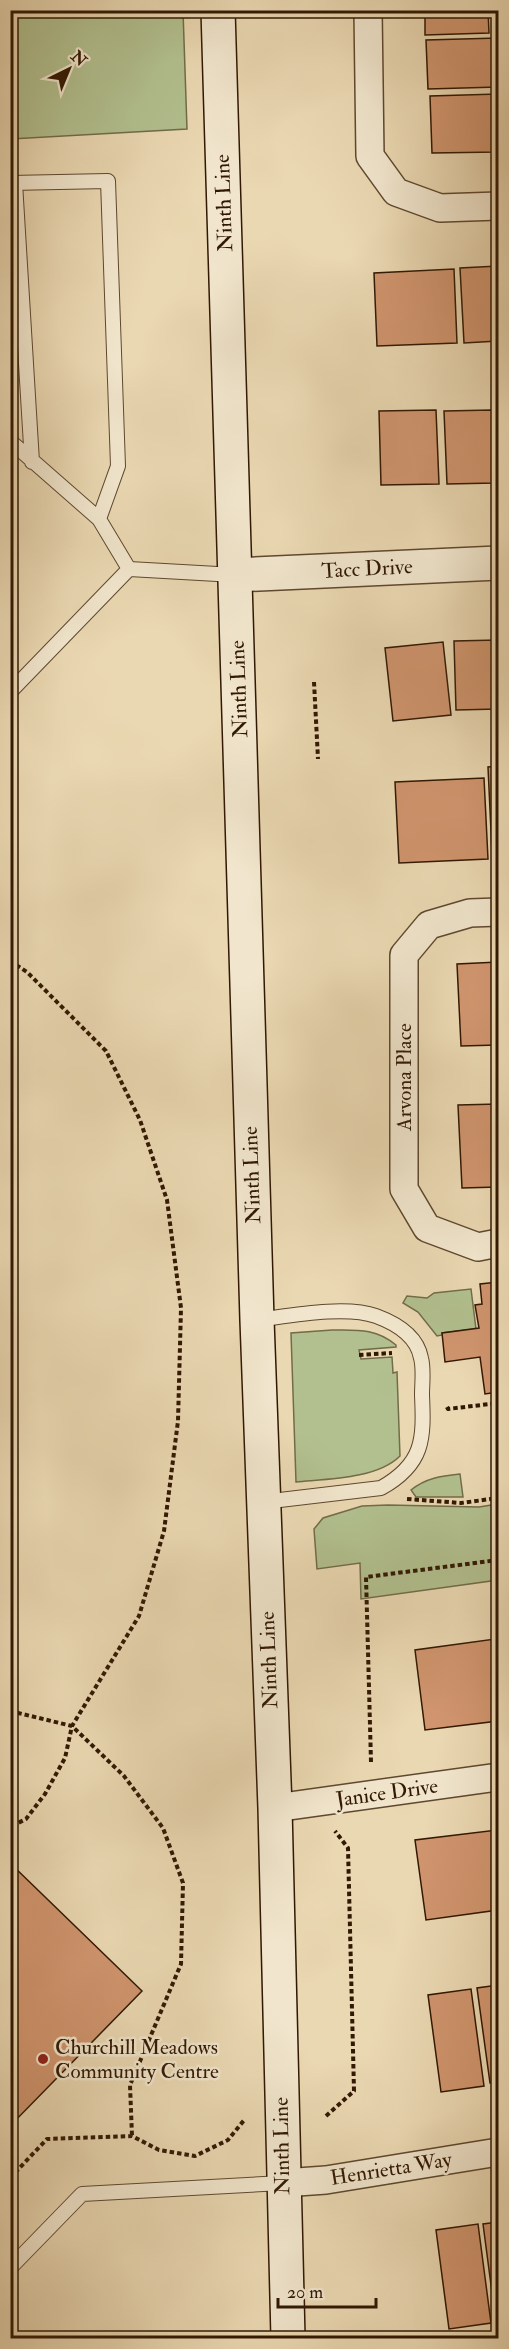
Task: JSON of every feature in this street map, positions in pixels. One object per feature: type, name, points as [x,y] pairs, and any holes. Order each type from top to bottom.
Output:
[{"type":"main road","name":"Ninth Line","points":[[218,10],[257,1320],[275,1808],[288,2338]]},
{"type":"main road","name":"Tacc Drive","points":[[235,575],[498,563]]},
{"type":"street","points":[[368,10],[370,156],[396,192],[440,208],[498,206]]},
{"type":"street","name":"Arvona Place","points":[[498,912],[470,913],[429,925],[404,955],[404,1189],[427,1228],[478,1247],[498,1243]]},
{"type":"street","name":"Janice Drive","points":[[275,1808],[498,1777]]},
{"type":"street","name":"Henrietta Way","points":[[283,2183],[326,2180],[498,2152]]},
{"type":"lane","points":[[32,462],[13,183],[108,181],[118,466],[99,519]]},
{"type":"lane","points":[[10,441],[99,519],[129,569]]},
{"type":"lane","points":[[10,692],[129,569],[235,575]]},
{"type":"lane","points":[[257,1320],[327,1312],[364,1313],[396,1326],[411,1338],[421,1358],[423,1438],[414,1458],[404,1471],[381,1488],[263,1502]]},
{"type":"lane","points":[[10,2268],[82,2194],[283,2183]]},
{"type":"path","points":[[314,682],[318,759]]},
{"type":"path","points":[[10,961],[27,972],[106,1051],[140,1120],[167,1200],[181,1308],[178,1421],[164,1532],[139,1616],[72,1726],[64,1758],[45,1794],[26,1819],[12,1825]]},
{"type":"path","points":[[388,1484],[406,1499],[461,1503],[498,1498]]},
{"type":"path","points":[[371,1762],[366,1577],[498,1560]]},
{"type":"path","points":[[10,1711],[72,1726],[124,1776],[163,1828],[183,1883],[181,1964],[129,2085],[132,2136]]},
{"type":"path","points":[[326,2116],[354,2091],[348,1848],[335,1831]]},
{"type":"path","points":[[10,2178],[47,2139],[132,2136],[159,2150],[195,2156],[228,2140],[244,2119]]},
{"type":"green space","points":[[11,10],[183,11],[187,129],[11,139]]},
{"type":"green space","points":[[471,1289],[476,1329],[442,1333],[437,1336],[418,1312],[403,1303],[407,1296],[427,1298],[434,1293]]},
{"type":"green space","points":[[358,1330],[374,1333],[389,1339],[396,1345],[396,1347],[359,1350],[361,1359],[392,1357],[393,1373],[397,1372],[400,1456],[390,1464],[365,1474],[296,1482],[291,1333]]},
{"type":"green space","points":[[460,1474],[463,1497],[416,1497],[411,1490],[434,1478]]},
{"type":"green space","points":[[498,1504],[498,1580],[361,1599],[360,1563],[317,1569],[314,1529],[323,1518],[362,1506],[479,1507]]},
{"type":"building","points":[[425,10],[488,10],[489,33],[425,35]]},
{"type":"building","points":[[498,38],[498,87],[428,89],[426,40]]},
{"type":"building","points":[[498,94],[498,152],[432,153],[430,96]]},
{"type":"building","points":[[498,266],[498,341],[464,343],[460,268]]},
{"type":"building","points":[[454,269],[457,343],[377,346],[374,273]]},
{"type":"building","points":[[436,410],[439,484],[381,485],[379,411]]},
{"type":"building","points":[[492,410],[495,483],[447,484],[444,411]]},
{"type":"building","points":[[498,640],[498,709],[456,710],[454,641]]},
{"type":"building","points":[[443,642],[451,715],[393,721],[385,648]]},
{"type":"building","points":[[498,766],[498,852],[492,853],[488,767]]},
{"type":"building","points":[[484,778],[488,859],[399,863],[395,782]]},
{"type":"building","points":[[498,962],[498,1045],[461,1046],[457,964]]},
{"type":"building","points":[[498,1104],[498,1187],[462,1188],[458,1105]]},
{"type":"building","points":[[498,1282],[498,1392],[485,1394],[480,1357],[445,1362],[442,1333],[479,1328],[475,1305],[482,1304],[480,1284]]},
{"type":"building","points":[[495,1639],[498,1670],[498,1721],[425,1730],[415,1650]]},
{"type":"building","points":[[497,1830],[498,1910],[426,1920],[415,1840]]},
{"type":"building","name":"Churchill Meadows Community Centre","points":[[10,1863],[142,1991],[10,2126]]},
{"type":"building","points":[[498,1985],[498,2082],[490,2083],[477,1988]]},
{"type":"building","points":[[471,1989],[484,2086],[441,2092],[428,1995]]},
{"type":"building","points":[[498,2222],[498,2323],[496,2323],[483,2224]]},
{"type":"building","points":[[478,2224],[491,2323],[449,2329],[436,2230]]},
{"type":"place","name":"Churchill Meadows Community Centre","points":[[43,2059]]}]
